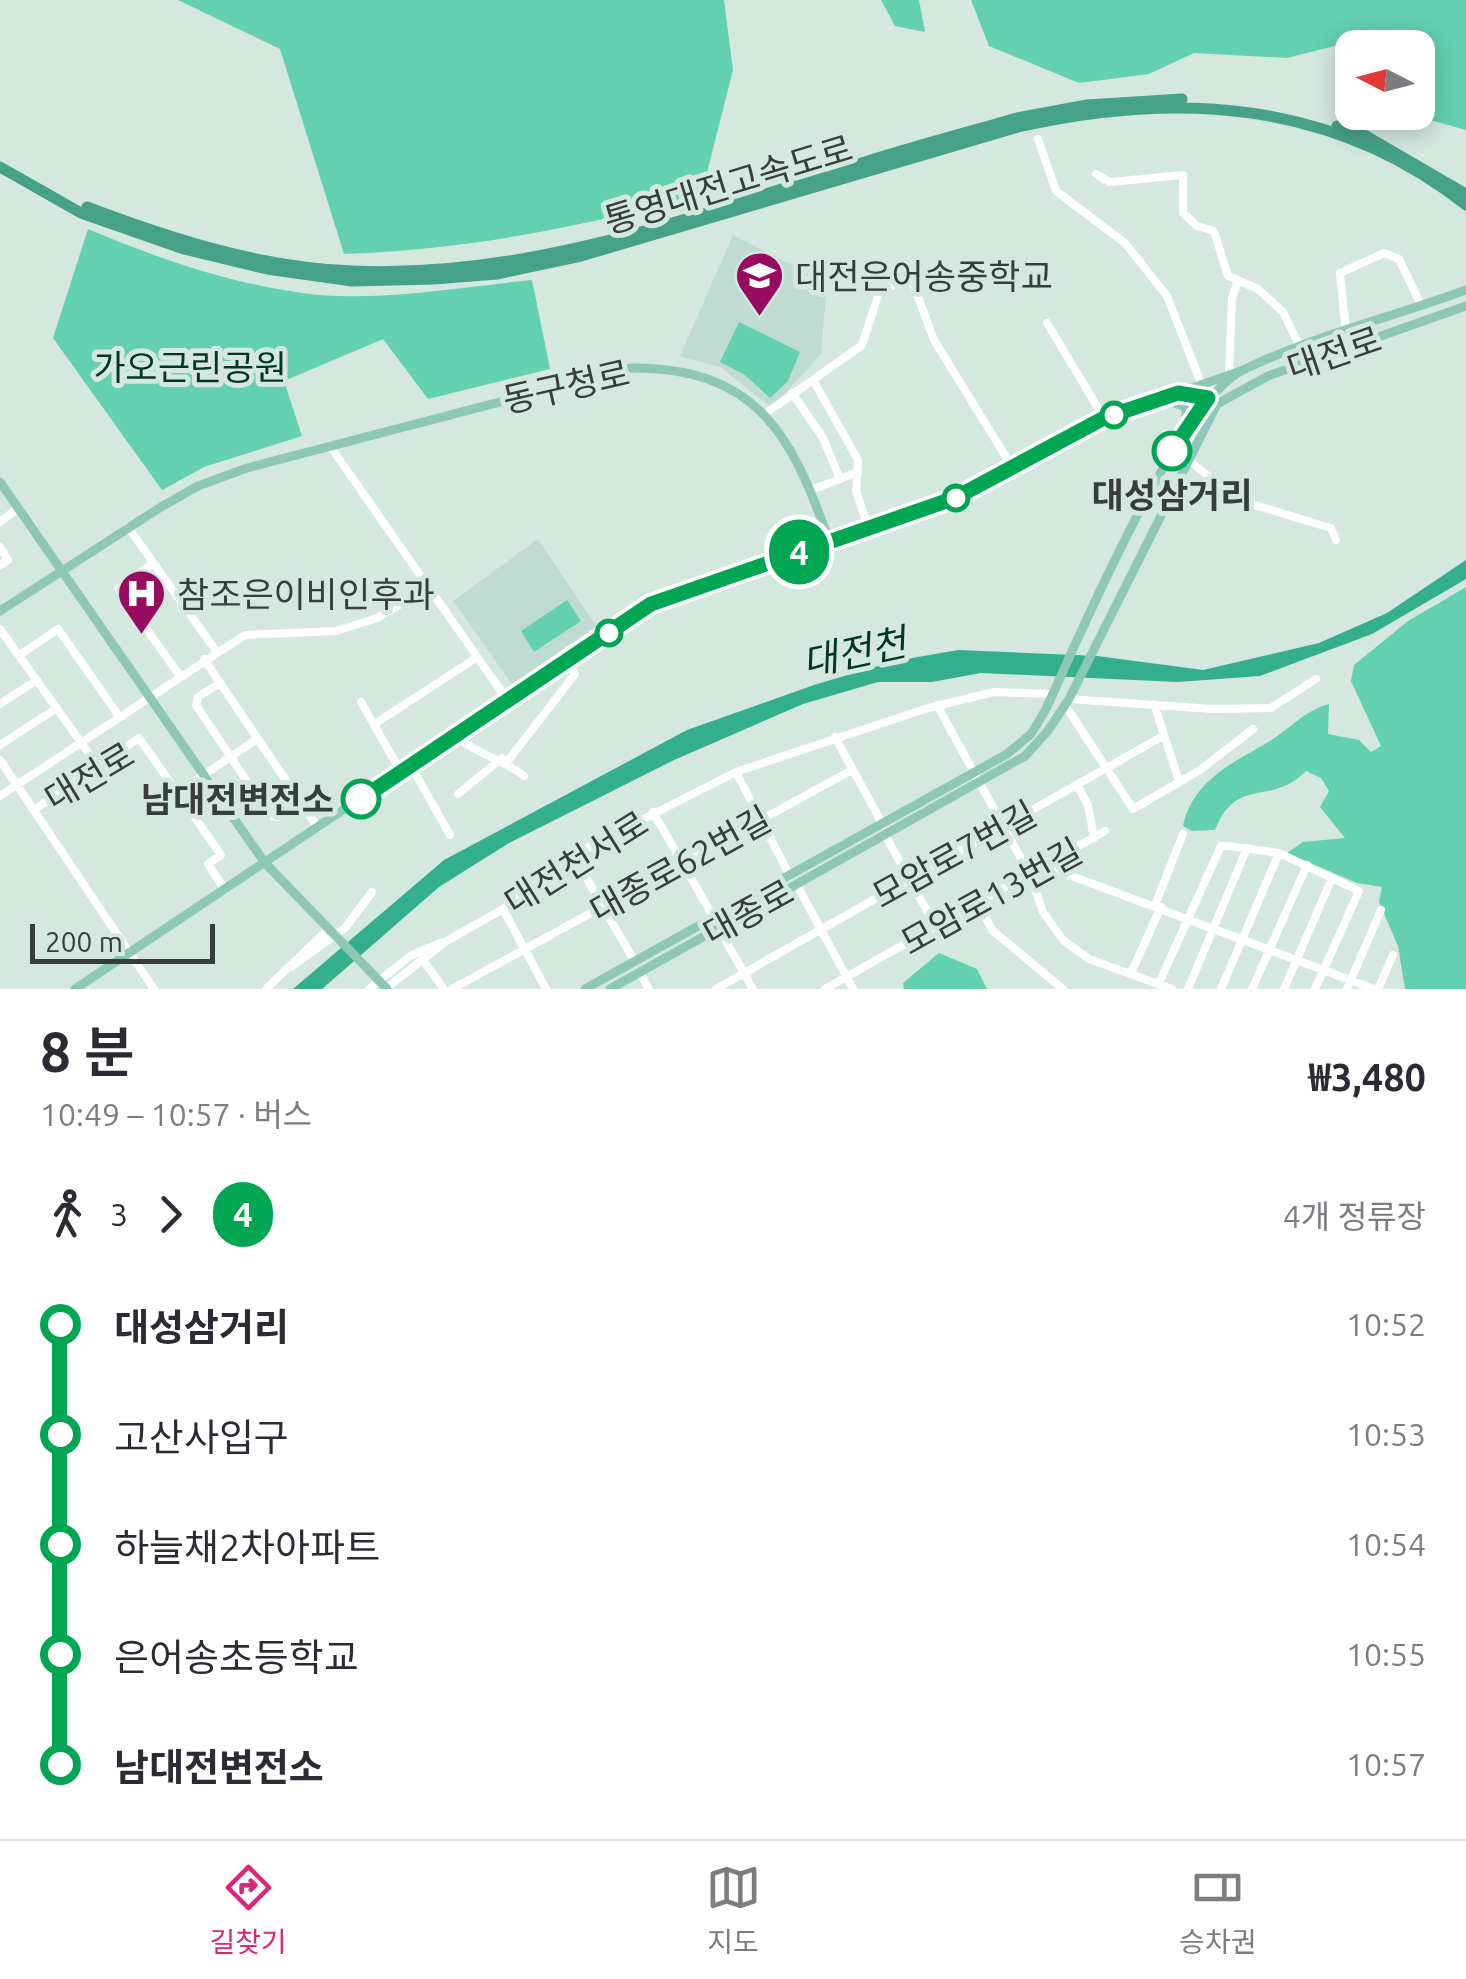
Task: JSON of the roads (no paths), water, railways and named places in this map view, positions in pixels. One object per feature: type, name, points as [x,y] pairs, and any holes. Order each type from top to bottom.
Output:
[{"type":"highway","name":"통영대전고속도로","points":[[0,167],[83,210],[183,240],[266,260],[350,272],[480,266],[580,248],[1045,116],[1155,108],[1239,108],[1303,121],[1368,146],[1460,192],[1466,205]]},
{"type":"highway","name":"통영대전고속도로","points":[[0,159],[29,182]]},
{"type":"main road","name":"대전로","points":[[1212,401],[1242,370],[1466,290]]},
{"type":"main road","name":"대전로","points":[[1212,401],[1268,376],[1466,306]]},
{"type":"main road","name":"동구청로","points":[[0,611],[198,486],[330,446],[630,368],[669,368],[700,376],[766,413],[786,440],[811,490],[829,541]]},
{"type":"main road","points":[[75,989],[651,604],[955,498],[1014,470],[1069,434],[1104,418],[1242,370]]},
{"type":"main road","points":[[1178,393],[1212,401]]},
{"type":"main road","points":[[1163,400],[1186,407],[1186,426]]},
{"type":"main road","points":[[1186,426],[1212,401]]},
{"type":"main road","points":[[1186,458],[1212,401]]},
{"type":"main road","name":"대종로","points":[[884,830],[1031,734],[1186,426]]},
{"type":"main road","name":"대종로","points":[[586,989],[1025,756],[1067,702],[1186,458]]},
{"type":"main road","points":[[0,482],[265,863],[386,989]]},
{"type":"main road","name":"대종로","points":[[610,989],[719,929],[794,880]]},
{"type":"street","points":[[1038,139],[1056,191],[1110,229],[1156,278],[1167,296],[1200,383]]},
{"type":"street","points":[[1096,174],[1110,182],[1183,176],[1183,213],[1197,226],[1214,232],[1228,276],[1258,289],[1283,312],[1300,349]]},
{"type":"street","name":"대전로","points":[[1346,332],[1340,272],[1384,253],[1399,259],[1421,305]]},
{"type":"street","points":[[766,413],[862,345],[879,294],[910,275],[934,340],[1014,470]]},
{"type":"street","name":"대전로","points":[[1229,374],[1232,299],[1237,282]]},
{"type":"street","points":[[1047,323],[1104,418]]},
{"type":"street","points":[[813,380],[835,412],[859,472],[856,491],[868,527]]},
{"type":"street","points":[[792,394],[822,438],[840,479]]},
{"type":"street","points":[[330,446],[508,702]]},
{"type":"street","points":[[1186,458],[1238,500],[1330,528],[1336,540]]},
{"type":"street","points":[[811,490],[859,472]]},
{"type":"street","points":[[0,522],[18,508]]},
{"type":"street","points":[[128,527],[216,651]]},
{"type":"street","points":[[0,547],[8,560],[0,565]]},
{"type":"street","points":[[154,563],[118,589],[180,676]]},
{"type":"street","points":[[0,796],[216,651],[252,633],[336,631],[378,618],[428,588]]},
{"type":"street","points":[[0,629],[98,766]]},
{"type":"street","points":[[20,655],[58,629],[120,716]]},
{"type":"street","points":[[376,723],[476,658]]},
{"type":"street","points":[[204,659],[318,828]]},
{"type":"street","points":[[458,794],[504,760],[575,674],[568,661]]},
{"type":"street","points":[[1067,702],[1271,708],[1316,679]]},
{"type":"street","points":[[0,704],[37,680]]},
{"type":"street","points":[[220,683],[198,697],[196,705],[230,757],[274,818],[300,802]]},
{"type":"street","name":"대전천서로","points":[[386,989],[446,942],[502,910],[573,856],[736,772],[835,736],[936,706],[994,692],[1053,693]]},
{"type":"street","points":[[361,702],[401,772]]},
{"type":"street","points":[[1067,702],[1133,808],[1253,729]]},
{"type":"street","points":[[1154,704],[1179,781]]},
{"type":"street","points":[[936,706],[1030,874],[1043,912],[1063,940],[1089,959],[1166,987],[1189,918],[1221,846],[1279,853],[1359,891],[1315,989]]},
{"type":"street","points":[[0,745],[57,708]]},
{"type":"street","points":[[457,736],[464,744],[504,760],[524,776]]},
{"type":"street","points":[[835,736],[936,927]]},
{"type":"street","name":"모암로7번길","points":[[716,989],[1164,736]]},
{"type":"street","name":"대전로","points":[[34,810],[140,738],[221,855],[208,864],[225,890]]},
{"type":"street","points":[[177,793],[257,739]]},
{"type":"street","points":[[0,760],[154,989]]},
{"type":"street","points":[[411,766],[450,835]]},
{"type":"street","name":"대종로62번길","points":[[448,989],[852,770]]},
{"type":"street","name":"대종로","points":[[736,772],[794,880]]},
{"type":"street","points":[[1076,786],[1088,805],[1094,838]]},
{"type":"street","name":"대종로","points":[[654,812],[714,918]]},
{"type":"street","name":"모암로13번길","points":[[825,989],[1106,831]]},
{"type":"street","points":[[1131,973],[1183,834]]},
{"type":"street","points":[[1188,989],[1247,848]]},
{"type":"street","points":[[1220,989],[1279,853]]},
{"type":"street","points":[[573,856],[635,962]]},
{"type":"street","points":[[1252,989],[1306,865]]},
{"type":"street","points":[[1045,866],[1270,948],[1349,984],[1376,989],[1393,955]]},
{"type":"street","points":[[1284,989],[1332,878]]},
{"type":"street","points":[[794,880],[853,989]]},
{"type":"street","points":[[291,967],[345,928],[372,892]]},
{"type":"street","points":[[978,904],[993,931],[1063,989]]},
{"type":"street","points":[[502,910],[546,989]]},
{"type":"street","points":[[1349,984],[1381,910]]},
{"type":"street","points":[[719,929],[753,989]]},
{"type":"street","points":[[266,989],[330,930]]},
{"type":"street","points":[[368,989],[410,956],[446,942]]},
{"type":"street","points":[[423,960],[448,989]]},
{"type":"street","points":[[640,972],[650,989]]},
{"type":"place","name":"대전은어송중학교","points":[[760,318]]},
{"type":"place","name":"대성삼거리","points":[[1172,451]]},
{"type":"place","name":"참조은이비인후과","points":[[142,636]]},
{"type":"place","name":"남대전변전소","points":[[361,799]]},
{"type":"park label","name":"가오근린공원","points":[[190,367]]},
{"type":"water label","name":"대전천","points":[[854,652]]}]
